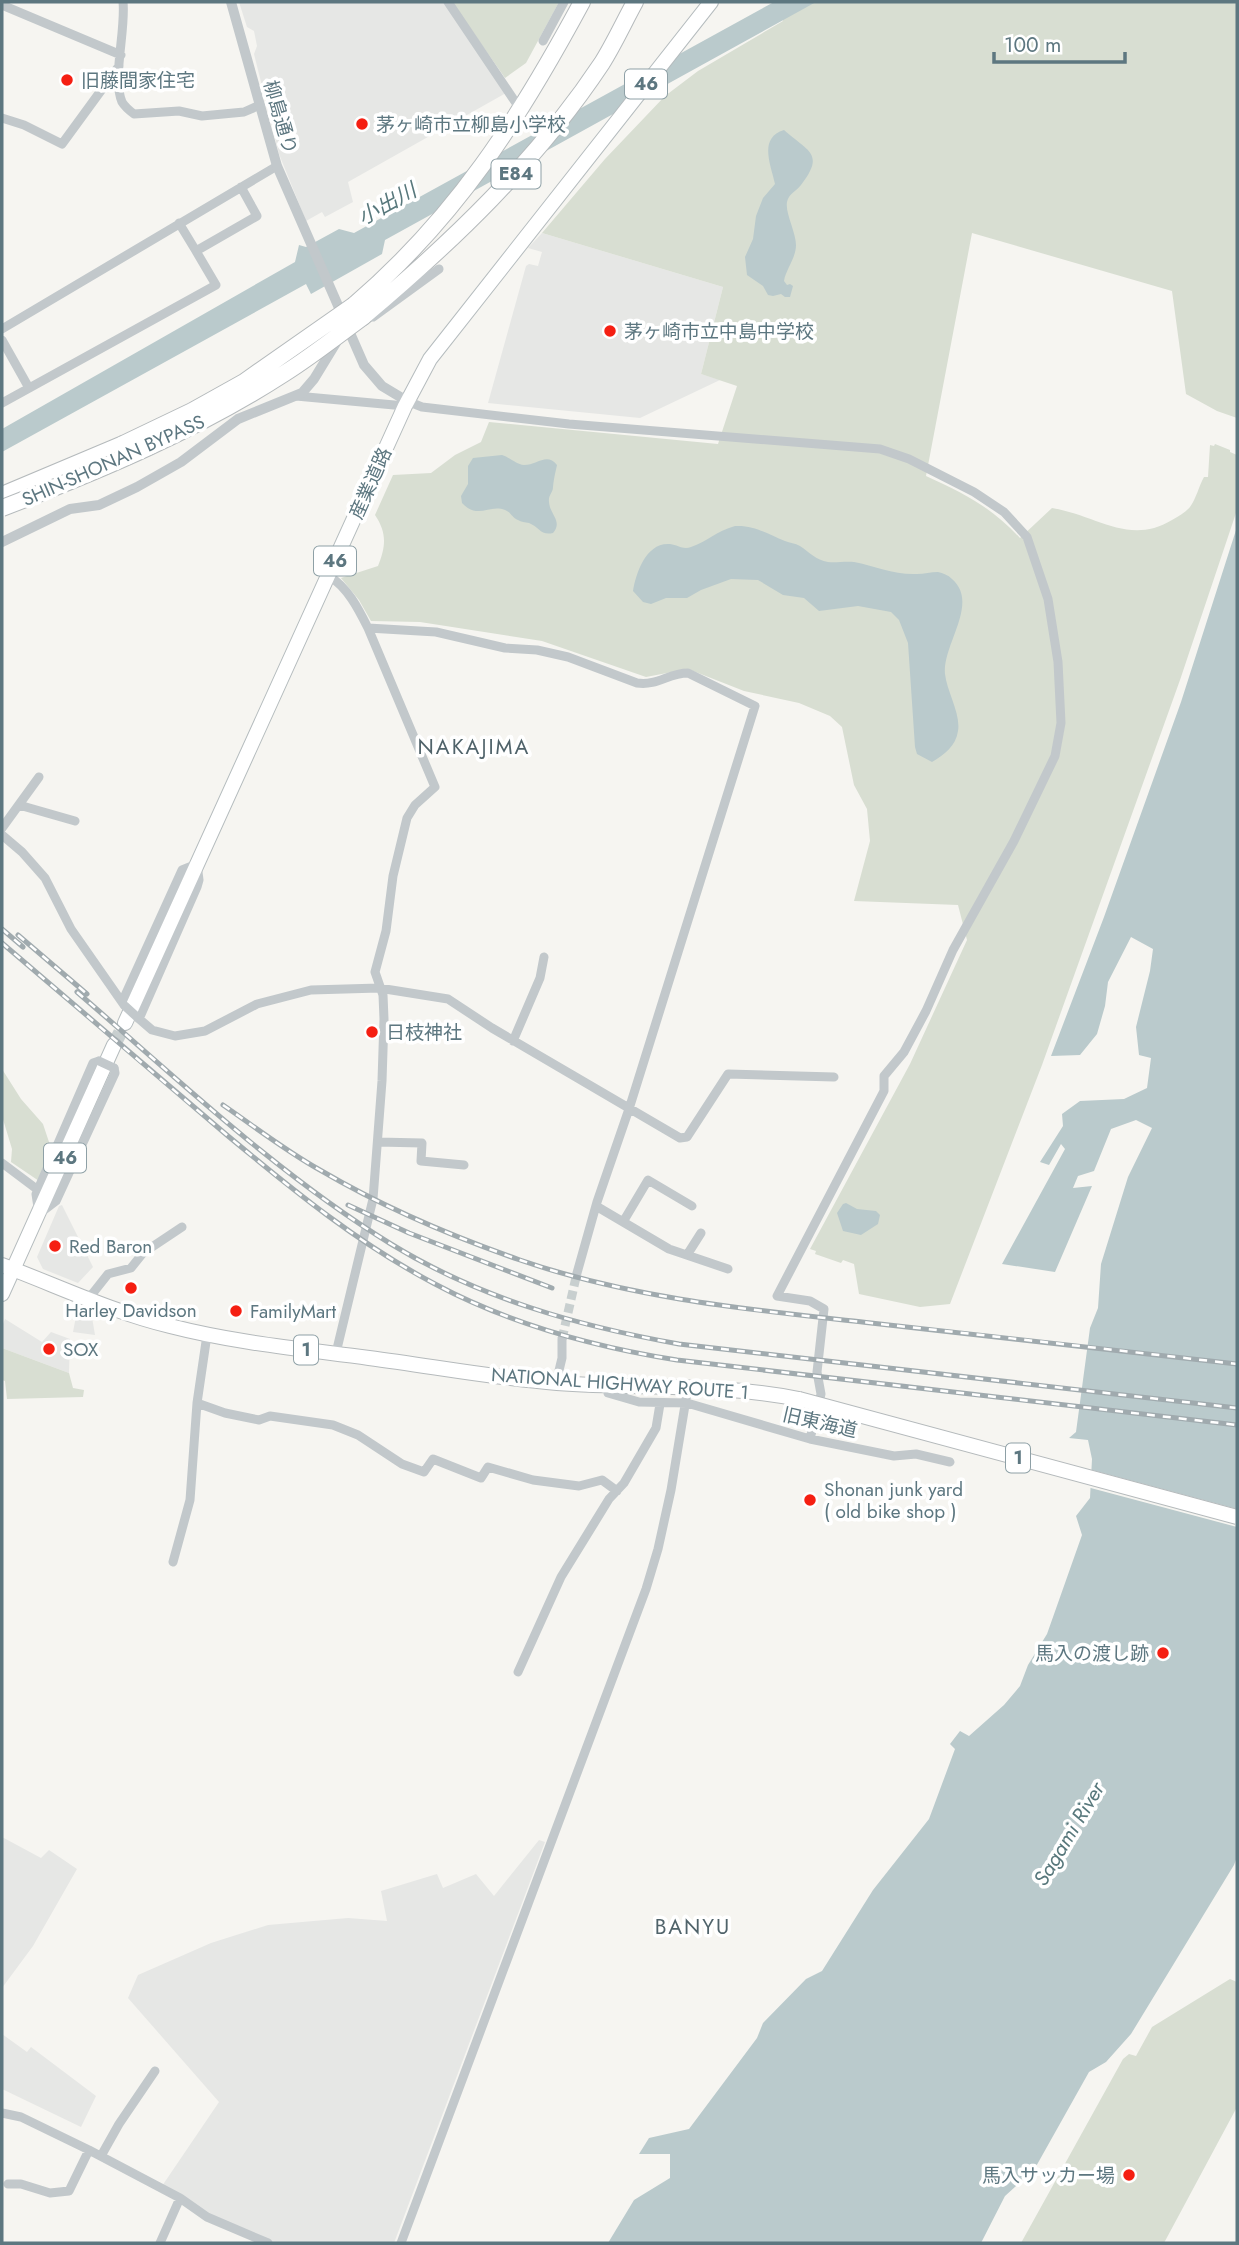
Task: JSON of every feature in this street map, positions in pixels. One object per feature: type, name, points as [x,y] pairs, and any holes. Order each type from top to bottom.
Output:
[{"type":"highway","name":"E84","points":[[358,311],[469,185],[530,96],[582,2]]},
{"type":"highway","name":"E84","points":[[358,311],[424,263],[503,189],[548,138],[603,61],[635,2]]},
{"type":"highway","name":"SHIN-SHONAN BYPASS","points":[[2,495],[192,411],[244,383],[358,311]]},
{"type":"highway","name":"SHIN-SHONAN BYPASS","points":[[2,508],[116,462],[209,416],[293,368],[358,311]]},
{"type":"main road","name":"産業道路","points":[[134,1020],[197,864],[406,404],[430,359],[711,2]]},
{"type":"main road","name":"46","points":[[2,1294],[8,1267],[39,1214],[114,1045]]},
{"type":"main road","name":"NATIONAL HIGHWAY ROUTE 1","points":[[8,1267],[85,1299],[146,1319],[207,1335],[266,1345],[556,1383],[688,1387],[769,1393],[799,1399],[1237,1517]]},
{"type":"street","points":[[123,2],[125,15],[119,66],[122,102],[134,114],[178,111],[202,116],[244,112],[260,105]]},
{"type":"street","name":"柳島通り","points":[[231,2],[276,166],[349,333]]},
{"type":"street","points":[[448,2],[516,103]]},
{"type":"street","points":[[543,41],[565,2]]},
{"type":"street","points":[[2,5],[121,55]]},
{"type":"street","points":[[2,118],[24,125],[62,144],[119,66]]},
{"type":"street","points":[[2,329],[276,166]]},
{"type":"street","points":[[196,251],[257,216],[241,187]]},
{"type":"street","points":[[2,403],[216,285],[179,223]]},
{"type":"street","points":[[2,542],[70,509],[99,505],[137,487],[181,462],[228,424],[296,396],[314,379],[335,344],[410,293],[439,269]]},
{"type":"street","points":[[349,333],[370,374],[406,404]]},
{"type":"street","points":[[2,341],[29,388]]},
{"type":"street","points":[[296,396],[406,404],[569,424],[880,449],[909,459],[974,492],[1004,512],[1027,537],[1048,599],[1058,662],[1061,723],[1055,756],[1014,841],[953,950],[926,1011],[904,1052],[884,1076],[884,1091],[776,1296],[810,1301],[824,1310],[817,1372],[821,1394],[810,1439]]},
{"type":"street","points":[[328,575],[336,580],[355,602],[436,787],[415,805],[407,818],[393,876],[386,931],[375,972],[383,995],[384,1019],[373,1199],[335,1353]]},
{"type":"street","points":[[368,628],[436,632],[505,648],[537,650],[568,657],[648,684],[678,673],[688,673],[755,706],[577,1273]]},
{"type":"street","points":[[2,828],[39,777]]},
{"type":"street","points":[[19,805],[75,821]]},
{"type":"street","points":[[2,835],[22,852],[45,878],[71,929],[134,1020],[152,1030],[175,1036],[205,1031],[257,1004],[311,990],[379,988],[448,999],[513,1041],[680,1138],[687,1137],[728,1074],[834,1077]]},
{"type":"street","points":[[123,1004],[182,870],[197,864]]},
{"type":"street","points":[[513,1041],[540,978],[544,957]]},
{"type":"street","points":[[99,1061],[114,1068],[115,1073],[56,1201],[39,1214],[36,1194],[38,1190],[93,1063],[99,1061]]},
{"type":"street","points":[[378,1142],[422,1143],[421,1161],[464,1165]]},
{"type":"street","points":[[2,1163],[38,1190]]},
{"type":"street","points":[[623,1222],[648,1180],[692,1206]]},
{"type":"street","points":[[596,1206],[669,1249],[728,1269]]},
{"type":"street","points":[[85,1299],[108,1274],[131,1268],[143,1254],[182,1227]]},
{"type":"street","points":[[687,1255],[701,1233]]},
{"type":"street","points":[[173,1562],[190,1500],[197,1403],[207,1335]]},
{"type":"street","points":[[556,1383],[562,1358],[562,1339]]},
{"type":"street","name":"旧東海道","points":[[608,1386],[608,1393],[623,1399],[660,1404],[687,1403],[810,1439],[894,1456],[916,1454],[950,1462]]},
{"type":"street","points":[[401,2243],[646,1589],[658,1549],[688,1387]]},
{"type":"street","points":[[197,1403],[225,1413],[259,1420],[270,1416],[333,1425],[358,1435],[402,1464],[424,1472],[433,1459],[481,1478],[488,1467],[533,1480],[579,1486],[603,1480],[617,1491]]},
{"type":"street","points":[[518,1672],[561,1577],[656,1429],[660,1404]]},
{"type":"street","points":[[101,2156],[155,2071]]},
{"type":"street","points":[[2,2113],[21,2118],[89,2150],[180,2198],[207,2217],[268,2243]]},
{"type":"street","points":[[8,2184],[21,2184],[50,2193],[69,2191],[89,2150]]},
{"type":"street","points":[[160,2243],[180,2198]]},
{"type":"shaded area","name":"茅ヶ崎市立柳島小学校","points":[[239,2],[444,2],[506,93],[348,182],[353,202],[325,217],[322,212],[306,221],[279,154],[254,54],[257,46],[254,31],[247,27]]},
{"type":"shaded area","points":[[452,2],[559,2],[526,63],[505,78]]},
{"type":"shaded area","points":[[775,2],[1237,2],[1237,418],[1217,411],[1186,394],[1172,291],[972,233],[926,476],[976,502],[998,517],[1020,538],[1052,508],[1112,526],[1141,530],[1172,520],[1190,507],[1204,477],[1208,477],[1210,445],[1215,444],[1237,455],[1237,510],[1180,680],[1042,1065],[950,1304],[920,1307],[859,1294],[854,1264],[843,1260],[841,1263],[815,1254],[816,1251],[810,1249],[910,1064],[967,940],[958,905],[854,901],[870,841],[867,809],[854,785],[842,727],[830,716],[799,703],[744,691],[688,669],[646,677],[542,641],[420,622],[371,621],[359,600],[341,578],[378,566],[384,540],[382,528],[375,515],[393,475],[431,473],[455,455],[481,442],[489,422],[718,444],[737,386],[701,374],[723,287],[542,233],[605,159],[665,96],[698,71],[783,21]]},
{"type":"shaded area","name":"茅ヶ崎市立中島中学校","points":[[542,233],[723,287],[701,374],[720,380],[640,418],[488,403],[526,266],[538,266],[542,252],[528,248]]},
{"type":"shaded area","points":[[2,1069],[21,1099],[43,1124],[52,1151],[39,1181],[11,1162],[12,1149],[2,1116]]},
{"type":"shaded area","points":[[62,1205],[93,1267],[78,1283],[43,1269],[37,1257],[59,1206]]},
{"type":"shaded area","points":[[77,1311],[92,1317],[95,1335],[73,1332]]},
{"type":"shaded area","name":"SOX","points":[[5,1319],[42,1342],[51,1332],[70,1339],[69,1373],[2,1348],[2,1326]]},
{"type":"shaded area","points":[[2,1348],[69,1373],[73,1388],[84,1390],[83,1397],[7,1399],[5,1381],[2,1380]]},
{"type":"shaded area","points":[[2,1837],[41,1858],[49,1850],[77,1869],[33,1946],[2,1988]]},
{"type":"shaded area","points":[[539,1840],[545,1842],[394,2243],[272,2243],[208,2215],[162,2186],[219,2102],[128,1998],[138,1975],[211,1943],[268,1925],[348,1918],[387,1921],[381,1891],[437,1874],[443,1888],[476,1874],[494,1896]]},
{"type":"shaded area","name":"馬入サッカー場","points":[[1230,1979],[1237,1982],[1237,2107],[1164,2243],[1021,2243],[1123,2059],[1129,2054],[1136,2056],[1152,2027]]},
{"type":"shaded area","points":[[2,2034],[27,2052],[31,2047],[96,2096],[81,2127],[2,2089]]},
{"type":"water","points":[[774,2],[816,2],[385,240],[382,254],[311,294],[306,284],[2,452],[2,429],[295,262],[299,245],[306,247],[339,229],[354,233]]},
{"type":"water","points":[[784,130],[806,148],[813,159],[808,174],[787,202],[796,245],[784,281],[793,286],[790,297],[781,294],[768,295],[763,286],[747,275],[745,257],[753,239],[756,216],[763,198],[775,184],[768,153],[771,139]]},
{"type":"water","points":[[502,455],[524,465],[546,459],[557,465],[549,500],[557,525],[553,533],[543,532],[520,521],[505,510],[478,511],[462,503],[461,496],[468,484],[468,466],[473,458]]},
{"type":"water","points":[[735,526],[755,528],[796,544],[824,561],[854,562],[909,574],[938,572],[952,579],[960,589],[962,600],[945,674],[956,710],[958,731],[955,741],[945,753],[932,762],[917,754],[908,643],[899,620],[891,612],[858,606],[819,611],[804,598],[783,595],[758,580],[731,579],[687,598],[666,598],[651,604],[643,602],[633,591],[644,560],[655,548],[670,544],[688,548]]},
{"type":"water","name":"Sagami River","points":[[1237,527],[1237,1857],[1131,2034],[1106,2062],[1089,2072],[1034,2170],[1005,2196],[981,2243],[608,2243],[634,2200],[670,2178],[670,2154],[639,2154],[649,2138],[689,2129],[757,2038],[763,2023],[806,1979],[822,1971],[873,1890],[929,1819],[955,1749],[950,1744],[960,1731],[969,1736],[1004,1705],[1020,1686],[1028,1665],[1047,1634],[1082,1535],[1076,1516],[1090,1498],[1092,1459],[1088,1440],[1069,1438],[1076,1432],[1090,1328],[1098,1308],[1101,1264],[1128,1177],[1152,1128],[1136,1120],[1111,1129],[1094,1171],[1078,1176],[1073,1188],[1092,1186],[1055,1272],[1002,1264],[1065,1149],[1061,1144],[1049,1165],[1040,1162],[1063,1126],[1062,1114],[1080,1101],[1124,1099],[1147,1088],[1151,1058],[1139,1055],[1136,1027],[1153,949],[1131,937],[1108,982],[1097,1034],[1080,1055],[1051,1056],[1181,702]]},
{"type":"water","points":[[846,1203],[857,1209],[876,1211],[880,1215],[878,1224],[861,1235],[843,1231],[837,1213]]},
{"type":"pier","points":[[1088,1469],[1237,1509],[1237,1527],[1087,1487]]},
{"type":"tunnel","points":[[114,1045],[125,1023]]},
{"type":"tunnel","points":[[562,1339],[577,1273]]},
{"type":"railway","points":[[2,929],[23,947]]},
{"type":"railway","points":[[18,935],[87,994]]},
{"type":"railway","points":[[2,943],[228,1136],[328,1216],[407,1268],[493,1311],[584,1341],[677,1360],[1237,1425]]},
{"type":"railway","points":[[77,992],[229,1124],[349,1217],[424,1263],[494,1295],[530,1308],[641,1337],[679,1344],[1237,1408]]},
{"type":"railway","points":[[223,1105],[307,1163],[393,1208],[443,1231],[520,1260],[606,1284],[738,1308],[1237,1364]]},
{"type":"railway","points":[[348,1205],[409,1233],[552,1288]]},
{"type":"place","name":"旧藤間家住宅","points":[[67,80]]},
{"type":"place","name":"茅ヶ崎市立柳島小学校","points":[[362,124]]},
{"type":"place","name":"茅ヶ崎市立中島中学校","points":[[610,331]]},
{"type":"place","name":"日枝神社","points":[[372,1032]]},
{"type":"place","name":"Red Baron","points":[[55,1246]]},
{"type":"place","name":"Harley Davidson","points":[[131,1288]]},
{"type":"place","name":"FamilyMart","points":[[236,1311]]},
{"type":"place","name":"SOX","points":[[49,1349]]},
{"type":"place","name":"Shonan junk yard ( old bike shop )","points":[[810,1500]]},
{"type":"place","name":"馬入の渡し跡","points":[[1163,1653]]},
{"type":"place","name":"馬入サッカー場","points":[[1129,2175]]},
{"type":"district","name":"NAKAJIMA","points":[[474,747]]},
{"type":"district","name":"BANYU","points":[[693,1927]]},
{"type":"water label","name":"小出川","points":[[387,204]]}]
